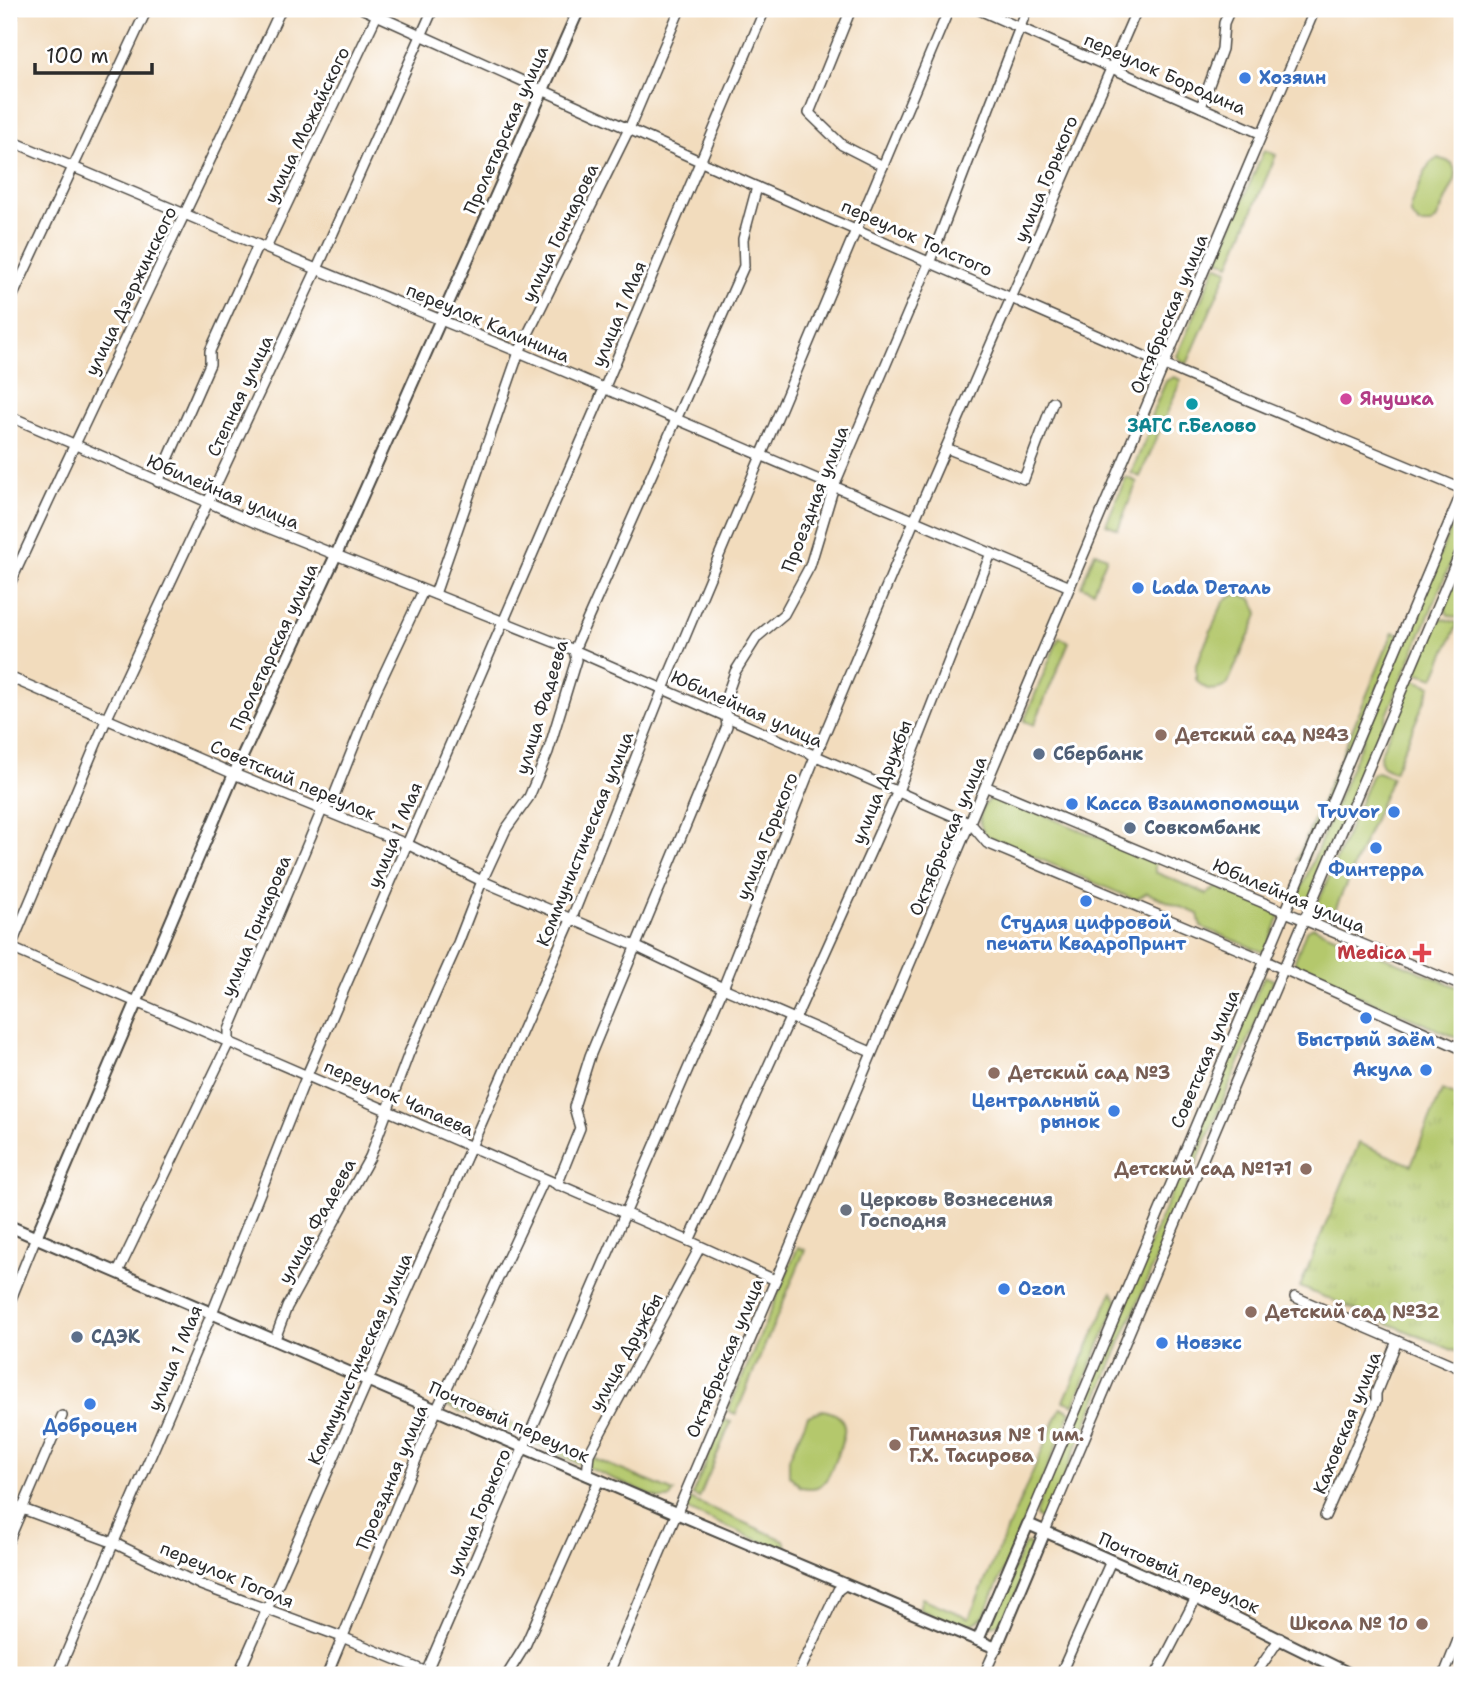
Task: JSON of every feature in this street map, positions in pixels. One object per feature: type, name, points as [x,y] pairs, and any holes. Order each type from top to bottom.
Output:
[{"type":"main road","name":"Пролетарская улица","points":[[36,1237],[234,774],[336,555],[579,9]]},
{"type":"main road","name":"Почтовый переулок","points":[[9,1226],[996,1648]]},
{"type":"main road","name":"Почтовый переулок","points":[[1028,1524],[1196,1598],[1352,1675]]},
{"type":"main road","name":"Советская улица","points":[[978,1640],[1028,1524]]},
{"type":"main road","points":[[996,1648],[1045,1531]]},
{"type":"street","points":[[9,22],[15,9]]},
{"type":"street","points":[[9,304],[147,9]]},
{"type":"street","name":"улица Дзержинского","points":[[9,586],[281,9]]},
{"type":"street","name":"переулок Толстого","points":[[363,9],[757,187],[1462,491]]},
{"type":"street","name":"Степная улица","points":[[9,948],[107,718],[317,269],[433,9]]},
{"type":"street","name":"улица Гончарова","points":[[435,594],[519,352],[629,129],[680,9]]},
{"type":"street","name":"улица 1 Мая","points":[[57,1675],[212,1313],[307,1075],[409,845],[765,9]]},
{"type":"street","points":[[851,9],[809,113],[842,145],[883,166]]},
{"type":"street","name":"Коммунистическая улица","points":[[238,1675],[570,920],[663,690],[949,9]]},
{"type":"street","name":"переулок Бородина","points":[[977,9],[1262,134]]},
{"type":"street","name":"Проездная улица","points":[[557,1185],[580,1128],[574,1107],[590,1056],[727,726],[724,704],[735,672],[757,638],[784,614],[810,566],[834,486],[930,261],[1027,9]]},
{"type":"street","name":"улица Горького","points":[[429,1674],[524,1446],[723,988],[815,757],[914,521],[1137,9]]},
{"type":"street","points":[[1200,107],[1222,49],[1224,23],[1230,9]]},
{"type":"street","name":"Октябрьская улица","points":[[608,1675],[1315,9]]},
{"type":"street","name":"улица Можайского","points":[[158,482],[210,364],[210,351],[377,15]]},
{"type":"street","name":"переулок Калинина","points":[[9,140],[519,352],[1070,587]]},
{"type":"street","name":"улица Фадеева","points":[[275,1339],[288,1307],[366,1166],[409,1053],[458,943],[482,881],[506,829],[529,797],[548,752],[576,660],[574,650],[744,267],[743,239],[757,187]]},
{"type":"street","points":[[946,448],[1024,479],[1053,402]]},
{"type":"street","name":"Юбилейная улица","points":[[9,416],[158,482],[574,650],[725,715],[971,824],[987,843],[1462,1049]]},
{"type":"street","name":"Советская улица","points":[[1028,1524],[1462,491]]},
{"type":"street","points":[[1045,1531],[1462,548]]},
{"type":"street","name":"улица Дружбы","points":[[688,1241],[898,792],[991,553]]},
{"type":"street","name":"улица Гончарова","points":[[118,1272],[229,1042],[229,1030],[322,810],[332,801],[375,693],[423,591]]},
{"type":"street","name":"Советский переулок","points":[[9,677],[234,774],[409,845],[482,881],[872,1052]]},
{"type":"street","name":"Юбилейная улица","points":[[986,787],[1462,986]]},
{"type":"street","name":"переулок Чапаева","points":[[9,948],[775,1280]]},
{"type":"street","name":"Проездная улица","points":[[327,1675],[437,1409],[544,1180]]},
{"type":"street","name":"Пролетарская улица","points":[[9,1304],[36,1237]]},
{"type":"street","name":"улица Дружбы","points":[[587,1475],[589,1454],[700,1247]]},
{"type":"street","points":[[1294,1297],[1462,1368]]},
{"type":"street","name":"Каховская улица","points":[[1325,1516],[1376,1401],[1376,1393],[1397,1341]]},
{"type":"street","points":[[9,1540],[62,1416]]},
{"type":"street","points":[[507,1675],[525,1646],[599,1480]]},
{"type":"street","name":"переулок Гоголя","points":[[9,1504],[112,1542],[201,1585],[342,1637],[429,1674]]},
{"type":"street","points":[[1060,1675],[1111,1561]]},
{"type":"street","points":[[798,1675],[838,1590],[845,1585]]},
{"type":"street","points":[[1156,1675],[1196,1598]]},
{"type":"street","points":[[1444,1675],[1462,1630]]},
{"type":"street","points":[[1255,1675],[1280,1639]]},
{"type":"street","points":[[984,1675],[996,1648]]},
{"type":"green space","points":[[1264,150],[1276,155],[1230,264],[1218,259]]},
{"type":"green space","points":[[1439,158],[1452,163],[1456,173],[1455,180],[1436,220],[1431,224],[1419,224],[1411,215],[1411,204],[1430,163]]},
{"type":"green space","points":[[1216,265],[1228,270],[1187,364],[1177,356]]},
{"type":"green space","points":[[1174,377],[1181,380],[1140,477],[1131,473],[1153,422],[1151,416],[1166,381]]},
{"type":"green space","points":[[1126,477],[1137,482],[1118,529],[1106,524]]},
{"type":"green space","points":[[1462,501],[1462,536],[1307,906],[1296,901]]},
{"type":"green space","points":[[1095,552],[1107,557],[1093,591],[1081,586]]},
{"type":"green space","points":[[1462,561],[1460,619],[1448,615],[1443,605]]},
{"type":"green space","points":[[1238,594],[1252,599],[1258,613],[1256,620],[1227,685],[1210,690],[1196,679],[1196,665],[1222,605],[1227,598]]},
{"type":"green space","points":[[1441,618],[1458,623],[1434,678],[1415,672]]},
{"type":"green space","points":[[1393,632],[1400,635],[1346,761],[1340,759]]},
{"type":"green space","points":[[1059,637],[1069,642],[1034,725],[1024,721]]},
{"type":"green space","points":[[1412,679],[1431,686],[1394,772],[1381,765],[1380,755]]},
{"type":"green space","points":[[1338,763],[1343,765],[1308,858],[1297,860]]},
{"type":"green space","points":[[1377,772],[1392,777],[1332,917],[1315,910],[1372,774]]},
{"type":"green space","points":[[994,797],[1001,797],[1155,861],[1155,872],[1207,894],[1217,887],[1281,914],[1265,953],[1201,927],[1198,914],[1147,893],[1135,900],[986,836],[980,820],[982,809]]},
{"type":"green space","points":[[1313,927],[1462,989],[1462,1040],[1300,971],[1295,960],[1306,931]]},
{"type":"green space","points":[[1264,976],[1274,980],[1047,1517],[1039,1519],[1036,1511]]},
{"type":"green space","points":[[1442,1090],[1462,1098],[1462,1354],[1300,1287],[1359,1143],[1411,1165]]},
{"type":"green space","points":[[798,1247],[805,1250],[736,1414],[728,1411]]},
{"type":"green space","points":[[1112,1292],[1118,1301],[1074,1405],[1064,1401]]},
{"type":"green space","points":[[446,1396],[524,1429],[524,1434],[519,1436],[445,1405]]},
{"type":"green space","points":[[1061,1407],[1071,1412],[984,1616],[977,1622],[961,1625],[919,1609],[922,1598],[969,1618]]},
{"type":"green space","points":[[822,1410],[839,1417],[843,1422],[844,1436],[824,1482],[815,1488],[801,1487],[789,1475],[789,1458],[808,1416]]},
{"type":"green space","points":[[724,1420],[731,1422],[699,1498],[692,1495]]},
{"type":"green space","points":[[533,1433],[674,1492],[669,1499],[659,1499],[534,1444],[531,1440]]},
{"type":"green space","points":[[690,1499],[784,1540],[788,1553],[690,1511],[687,1507]]},
{"type":"green space","points":[[1028,1543],[1032,1548],[1012,1603],[1007,1613],[993,1626],[991,1622],[1024,1545]]},
{"type":"place","name":"Хозяин","points":[[1245,78]]},
{"type":"place","name":"Янушка","points":[[1346,399]]},
{"type":"place","name":"ЗАГС г.Белово","points":[[1192,404]]},
{"type":"place","name":"Lada Dеталь","points":[[1138,588]]},
{"type":"place","name":"Детский сад №43","points":[[1161,735]]},
{"type":"place","name":"Сбербанк","points":[[1039,754]]},
{"type":"place","name":"Касса Взаимопомощи","points":[[1072,804]]},
{"type":"place","name":"Truvor","points":[[1394,812]]},
{"type":"place","name":"Совкомбанк","points":[[1130,828]]},
{"type":"place","name":"Финтерра","points":[[1376,848]]},
{"type":"place","name":"Студия цифровой печати КвадроПринт","points":[[1086,901]]},
{"type":"place","name":"Mеdica","points":[[1422,953]]},
{"type":"place","name":"Быстрый заём","points":[[1366,1018]]},
{"type":"place","name":"Акула","points":[[1426,1070]]},
{"type":"place","name":"Детский сад №3","points":[[994,1073]]},
{"type":"place","name":"Центральный рынок","points":[[1114,1111]]},
{"type":"place","name":"Детский сад №171","points":[[1306,1169]]},
{"type":"place","name":"Церковь Вознесения Господня","points":[[846,1210]]},
{"type":"place","name":"Ozon","points":[[1004,1289]]},
{"type":"place","name":"Детский сад №32","points":[[1251,1312]]},
{"type":"place","name":"СДЭК","points":[[77,1337]]},
{"type":"place","name":"Новэкс","points":[[1162,1343]]},
{"type":"place","name":"Доброцен","points":[[90,1404]]},
{"type":"place","name":"Гимназия № 1 им. Г.Х. Тасирова","points":[[895,1445]]},
{"type":"place","name":"Школа № 10","points":[[1422,1624]]}]
